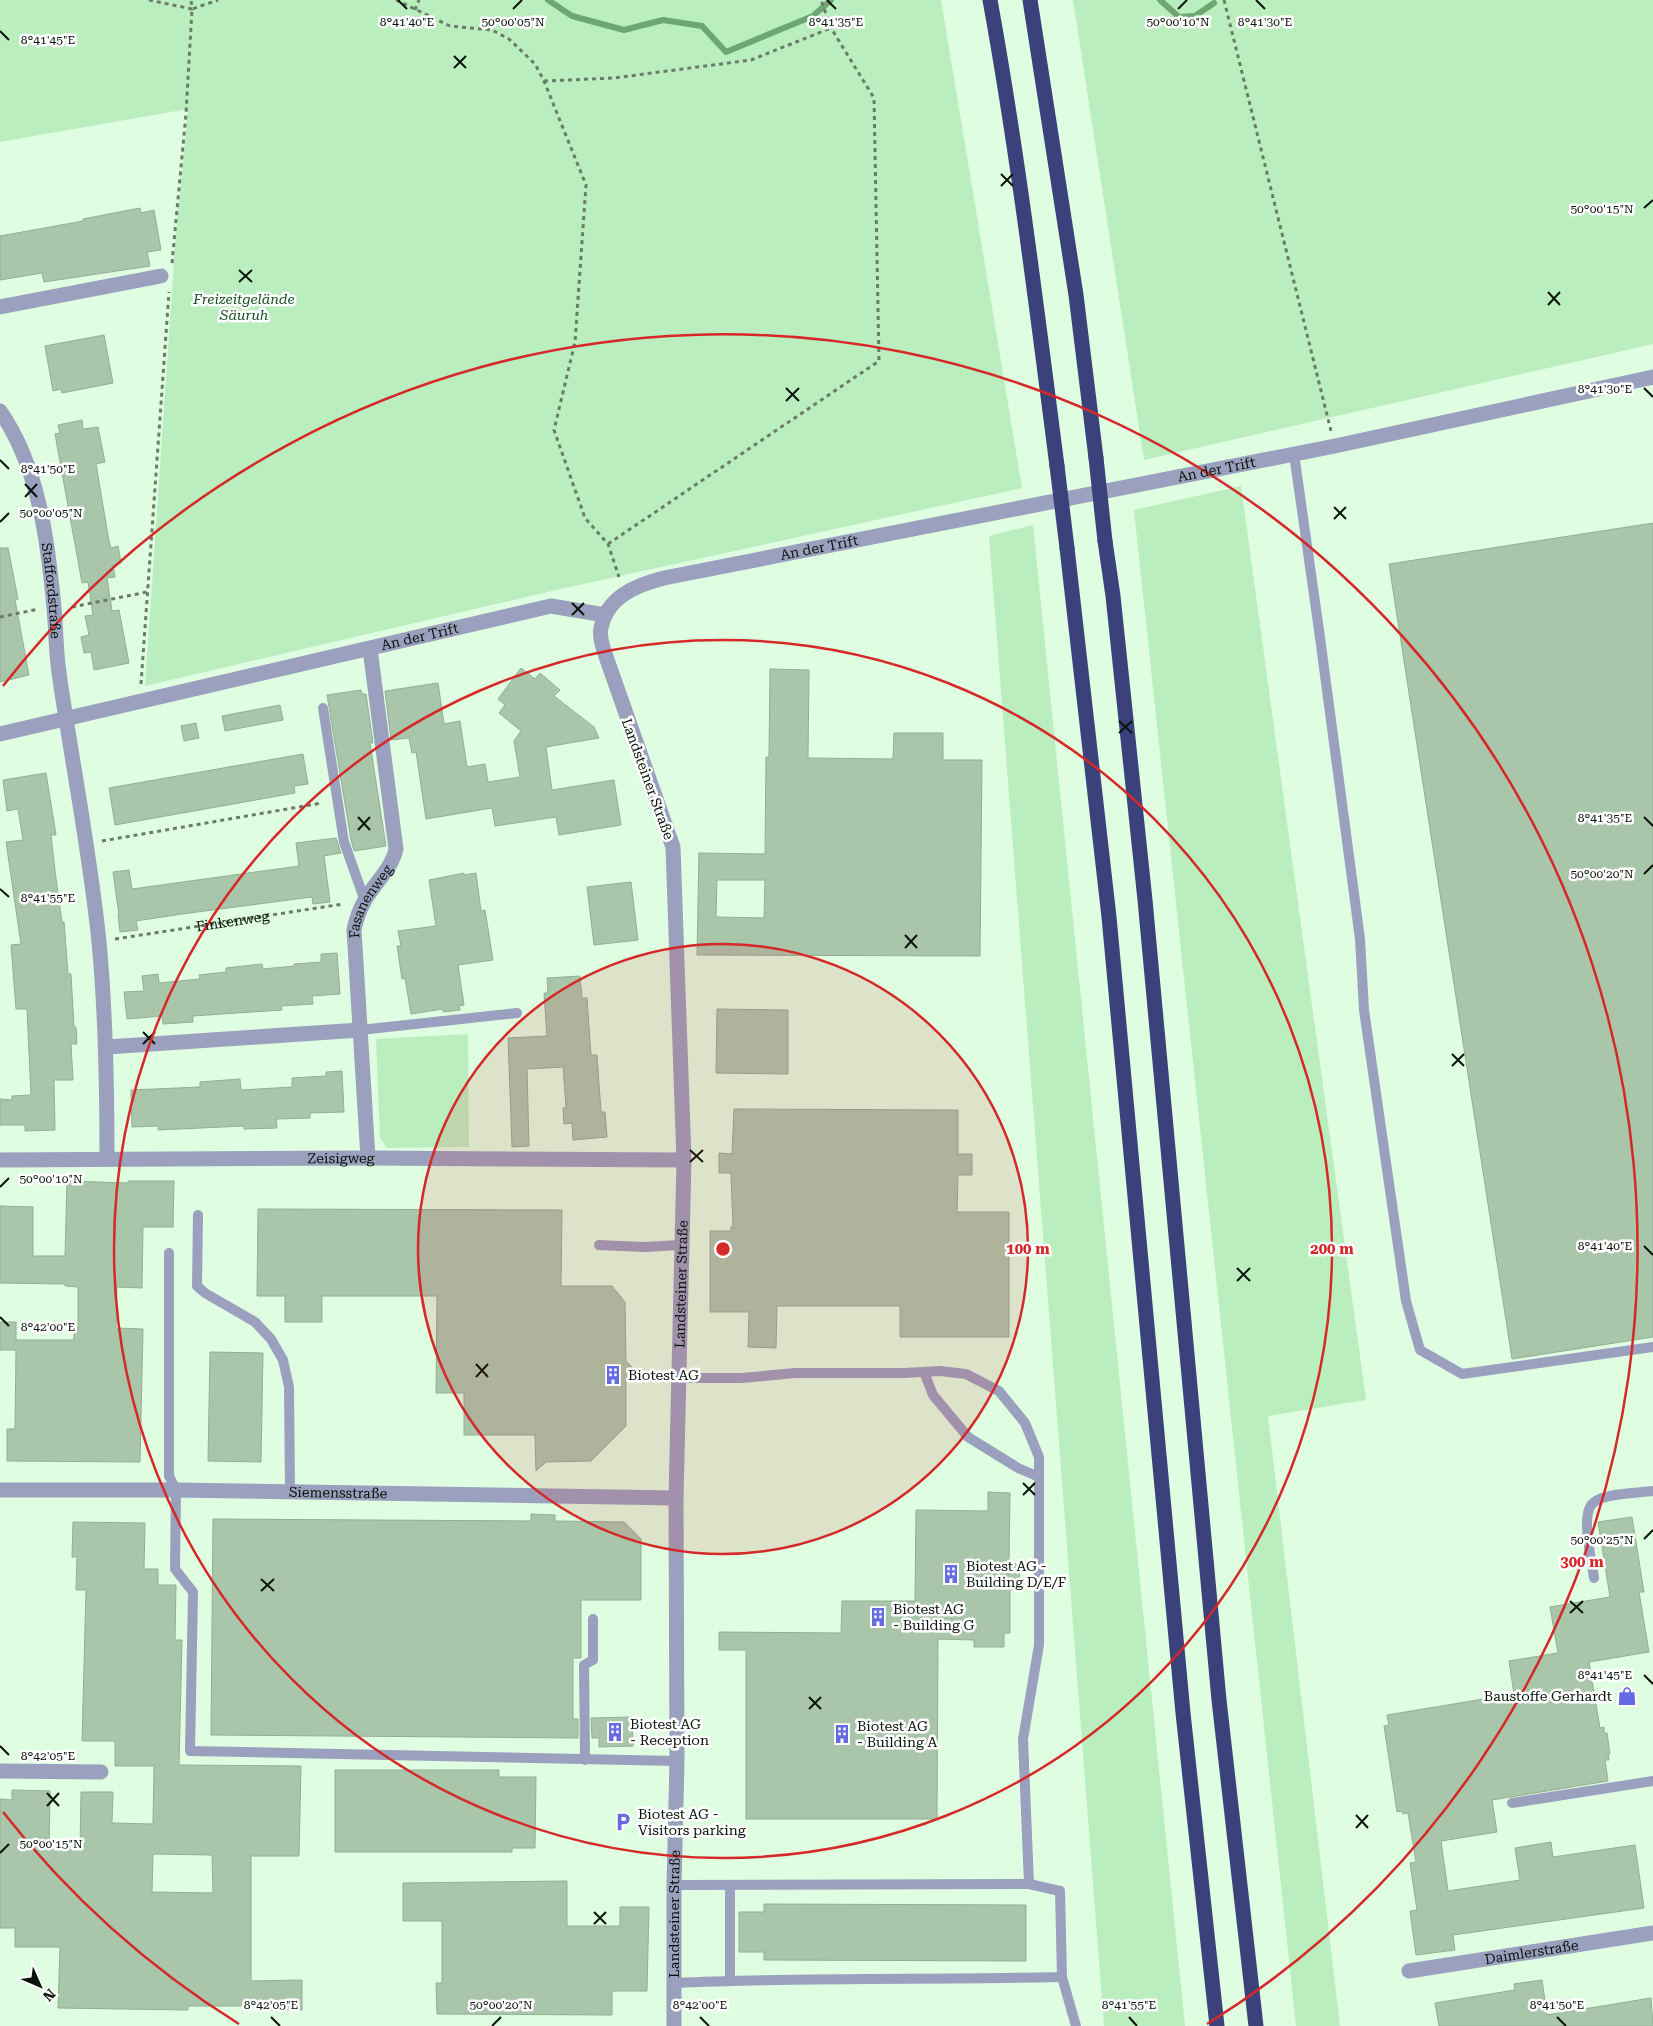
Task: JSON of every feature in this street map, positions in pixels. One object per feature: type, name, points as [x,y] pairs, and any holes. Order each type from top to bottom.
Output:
[{"type":"highway","points":[[990,0],[1002,67],[1035,296],[1067,548],[1109,917],[1182,1703],[1217,2026]]},
{"type":"highway","points":[[1030,0],[1076,294],[1113,596],[1145,900],[1219,1700],[1256,2026]]},
{"type":"street","points":[[0,307],[168,275]]},
{"type":"street","name":"An der Trift","points":[[0,734],[370,650],[551,606],[605,615],[612,603],[624,594],[644,583],[664,578],[1335,446],[1653,377]]},
{"type":"street","name":"Staffordstraße","points":[[0,411],[19,443],[30,471],[39,506],[54,608],[58,670],[66,719]]},
{"type":"street","name":"Landsteiner Straße","points":[[605,615],[600,630],[604,651],[673,847],[684,1160],[676,1498],[677,1761],[674,1885],[674,2026]]},
{"type":"street","name":"Fasanenweg","points":[[368,1158],[354,930],[356,919],[365,901],[392,862],[396,849],[370,650]]},
{"type":"street","points":[[66,719],[99,941],[106,1047],[107,1160]]},
{"type":"street","points":[[106,1047],[360,1030]]},
{"type":"street","name":"Zeisigweg","points":[[0,1160],[368,1158],[684,1160]]},
{"type":"street","name":"Siemensstraße","points":[[0,1490],[176,1490],[676,1498]]},
{"type":"street","points":[[0,1771],[101,1772]]},
{"type":"street","name":"Daimlerstraße","points":[[1408,1971],[1653,1933]]},
{"type":"lane","points":[[1294,454],[1360,939],[1364,1010],[1406,1300],[1420,1350],[1462,1374],[1653,1347]]},
{"type":"lane","points":[[322,708],[344,842],[365,901]]},
{"type":"lane","points":[[360,1030],[517,1014]]},
{"type":"lane","points":[[198,1215],[197,1286],[205,1293],[255,1322],[271,1339],[284,1360],[289,1387],[290,1492]]},
{"type":"lane","points":[[599,1245],[644,1247],[681,1245]]},
{"type":"lane","points":[[169,1253],[169,1476],[176,1490],[175,1569],[193,1592],[190,1752],[677,1761]]},
{"type":"lane","points":[[678,1378],[742,1378],[795,1373],[940,1371],[966,1374],[999,1391],[1025,1423],[1039,1457],[1039,1645],[1023,1740],[1029,1884]]},
{"type":"lane","points":[[924,1372],[933,1396],[968,1437],[1018,1468],[1039,1477]]},
{"type":"lane","points":[[1594,1578],[1587,1525],[1588,1511],[1593,1502],[1606,1497],[1653,1491]]},
{"type":"lane","points":[[585,1760],[584,1665],[593,1660],[592,1619]]},
{"type":"lane","points":[[1512,1803],[1653,1781]]},
{"type":"lane","points":[[730,1884],[730,1980]]},
{"type":"lane","points":[[674,1885],[1029,1884],[1060,1891],[1062,1978],[1076,2026]]},
{"type":"lane","points":[[675,1983],[730,1980],[1062,1978]]},
{"type":"path","points":[[149,0],[192,9],[218,0]]},
{"type":"path","points":[[141,702],[168,275],[186,114],[191,0]]},
{"type":"path","points":[[396,0],[450,26],[492,30],[509,39],[535,64],[544,81],[586,186],[576,342],[554,430],[585,518],[608,544],[624,594]]},
{"type":"path","points":[[415,10],[419,0]]},
{"type":"path","points":[[608,544],[880,361],[874,98],[831,28],[821,0]]},
{"type":"path","points":[[1224,0],[1335,446]]},
{"type":"path","points":[[544,81],[614,78],[751,60],[831,28]]},
{"type":"path","points":[[0,617],[147,592]]},
{"type":"path","points":[[86,844],[338,801]]},
{"type":"path","name":"Finkenweg","points":[[99,941],[365,901]]},
{"type":"green space","name":"Freizeitgelände Säuruh","points":[[0,0],[941,0],[1022,488],[556,590],[145,686],[175,246],[188,109],[0,142]]},
{"type":"green space","points":[[1073,0],[1653,0],[1653,344],[1144,460]]},
{"type":"green space","points":[[1241,486],[1366,1400],[1268,1416],[1340,2026],[1296,2026],[1134,510]]},
{"type":"green space","points":[[1033,525],[1185,2026],[1104,2026],[989,536]]},
{"type":"green space","points":[[468,1034],[469,1147],[387,1148],[380,1138],[376,1039]]},
{"type":"building","points":[[140,208],[141,213],[154,210],[161,250],[147,252],[150,266],[44,282],[42,273],[0,280],[0,236],[83,221],[83,219]]},
{"type":"building","points":[[104,335],[113,383],[62,393],[61,389],[53,391],[45,346]]},
{"type":"building","points":[[82,420],[83,429],[98,427],[105,462],[96,464],[109,541],[111,548],[118,546],[121,563],[113,565],[115,577],[107,578],[112,611],[119,610],[129,663],[94,670],[91,652],[84,653],[81,637],[89,635],[85,616],[93,615],[88,582],[82,583],[55,434],[60,433],[58,425]]},
{"type":"building","points":[[1653,523],[1653,1337],[1512,1359],[1389,564]]},
{"type":"building","points":[[0,548],[8,548],[18,599],[15,600],[29,675],[0,682]]},
{"type":"building","points":[[521,668],[535,679],[540,673],[560,690],[554,696],[594,727],[599,738],[546,747],[552,790],[614,780],[621,825],[559,835],[556,817],[495,826],[492,808],[426,819],[416,752],[412,753],[409,738],[391,740],[385,691],[438,683],[444,724],[460,721],[467,767],[485,764],[488,782],[520,777],[514,741],[521,731],[499,713],[505,705],[498,699]]},
{"type":"building","points":[[770,669],[809,670],[808,758],[893,759],[894,733],[943,733],[943,760],[982,760],[980,956],[697,955],[699,853],[765,854],[766,757],[769,757]],"holes":[[[717,880],[765,880],[764,918],[716,917]]]},
{"type":"building","points":[[361,690],[362,694],[366,694],[373,743],[370,743],[386,846],[354,851],[327,695]]},
{"type":"building","points":[[280,705],[283,720],[225,731],[222,716]]},
{"type":"building","points":[[196,723],[199,738],[184,741],[181,726]]},
{"type":"building","points":[[303,754],[308,784],[294,786],[295,793],[115,825],[109,788]]},
{"type":"building","points":[[46,773],[56,835],[51,835],[62,922],[64,922],[68,974],[71,974],[74,1027],[76,1027],[77,1044],[71,1044],[73,1080],[54,1080],[55,1130],[25,1131],[25,1125],[0,1125],[0,1099],[12,1100],[12,1096],[31,1095],[27,1009],[16,1009],[11,945],[21,944],[6,842],[23,840],[18,809],[7,811],[3,780]]},
{"type":"building","points":[[336,838],[341,853],[324,856],[330,902],[313,904],[312,897],[182,914],[136,921],[138,930],[120,932],[113,872],[129,870],[132,889],[299,866],[296,843]]},
{"type":"building","points":[[464,873],[464,875],[476,873],[481,911],[485,910],[493,960],[458,965],[464,1005],[459,1006],[460,1010],[443,1012],[443,1009],[411,1014],[405,978],[402,979],[397,946],[401,946],[398,931],[436,926],[429,880]]},
{"type":"building","points":[[631,882],[638,940],[594,945],[587,887]]},
{"type":"building","points":[[337,953],[340,994],[312,996],[313,1004],[281,1006],[282,1010],[193,1016],[193,1022],[163,1024],[162,1016],[127,1019],[124,992],[144,991],[142,976],[158,974],[159,983],[200,979],[199,975],[226,972],[226,968],[262,964],[263,969],[294,966],[294,964],[321,962],[321,954]]},
{"type":"building","points":[[580,976],[582,998],[587,998],[591,1055],[597,1055],[601,1112],[605,1112],[607,1137],[573,1140],[572,1123],[564,1124],[563,1108],[566,1107],[563,1067],[527,1069],[529,1146],[512,1147],[508,1038],[547,1036],[544,993],[548,993],[547,978]]},
{"type":"building","points":[[717,1009],[788,1010],[788,1074],[716,1073]]},
{"type":"building","points":[[342,1071],[344,1112],[310,1113],[310,1118],[276,1119],[277,1128],[244,1129],[244,1126],[158,1130],[158,1126],[132,1127],[131,1090],[200,1087],[200,1082],[240,1079],[241,1090],[292,1087],[292,1078],[326,1076],[326,1072]]},
{"type":"building","points":[[734,1109],[958,1110],[958,1154],[972,1154],[972,1175],[958,1175],[957,1212],[1009,1212],[1009,1337],[900,1337],[900,1306],[777,1306],[776,1348],[748,1347],[749,1312],[710,1312],[710,1231],[731,1231],[731,1227],[733,1227],[731,1173],[719,1173],[719,1153],[732,1154]]},
{"type":"building","points":[[67,1181],[128,1183],[128,1181],[174,1181],[173,1227],[143,1227],[142,1288],[117,1287],[116,1328],[143,1329],[140,1462],[7,1461],[7,1429],[15,1429],[16,1350],[0,1350],[0,1322],[16,1322],[16,1340],[74,1340],[74,1328],[78,1328],[78,1287],[65,1286],[65,1284],[0,1283],[0,1206],[33,1207],[33,1256],[65,1256]]},
{"type":"building","points":[[258,1209],[562,1210],[561,1286],[612,1286],[625,1302],[626,1361],[637,1372],[626,1383],[626,1426],[591,1461],[546,1462],[536,1471],[535,1435],[464,1435],[464,1393],[436,1393],[437,1296],[322,1296],[322,1322],[285,1322],[285,1296],[257,1296]]},
{"type":"building","points":[[210,1352],[263,1353],[261,1462],[208,1461]]},
{"type":"building","name":"Biotest AG - Building A","points":[[988,1492],[1010,1493],[1009,1559],[1016,1564],[1020,1576],[1018,1582],[1010,1591],[1010,1633],[1004,1633],[1004,1647],[974,1647],[974,1640],[938,1639],[937,1819],[746,1819],[746,1650],[719,1650],[719,1632],[841,1633],[842,1601],[915,1601],[916,1510],[988,1511]]},
{"type":"building","points":[[531,1514],[555,1515],[555,1521],[624,1522],[641,1539],[641,1600],[581,1600],[581,1658],[573,1658],[573,1719],[578,1719],[578,1738],[211,1735],[213,1519],[531,1521]]},
{"type":"building","points":[[1632,1517],[1644,1592],[1639,1592],[1649,1652],[1589,1662],[1600,1728],[1604,1727],[1604,1733],[1607,1733],[1610,1754],[1608,1754],[1609,1760],[1605,1760],[1608,1781],[1492,1800],[1497,1832],[1441,1841],[1448,1891],[1520,1880],[1515,1848],[1551,1842],[1553,1857],[1635,1845],[1644,1908],[1453,1935],[1455,1950],[1416,1955],[1410,1911],[1417,1910],[1410,1863],[1416,1862],[1408,1813],[1397,1812],[1384,1726],[1389,1725],[1387,1715],[1514,1694],[1509,1661],[1558,1653],[1550,1607],[1610,1597],[1598,1522]]},
{"type":"building","points":[[73,1522],[145,1523],[144,1569],[158,1569],[158,1585],[176,1585],[175,1640],[182,1640],[179,1765],[301,1766],[299,1856],[251,1856],[251,1981],[302,1980],[302,2010],[261,2010],[261,2006],[188,2006],[188,2010],[58,2008],[60,1947],[15,1947],[15,1928],[0,1928],[0,1799],[12,1800],[12,1790],[50,1791],[49,1849],[80,1849],[81,1792],[113,1792],[112,1823],[153,1824],[154,1766],[115,1766],[115,1741],[82,1741],[86,1590],[76,1590],[77,1557],[72,1557]],"holes":[[[153,1854],[212,1855],[213,1893],[152,1892]]]},
{"type":"building","name":"Biotest AG - Reception","points":[[632,1717],[633,1746],[599,1747],[599,1738],[592,1738],[591,1718]]},
{"type":"building","points":[[335,1770],[499,1770],[499,1777],[536,1777],[535,1848],[512,1848],[512,1852],[335,1852]]},
{"type":"building","points":[[567,1881],[567,1926],[620,1926],[620,1907],[649,1907],[647,1991],[612,1991],[612,2015],[437,2014],[436,1983],[442,1983],[442,1921],[403,1921],[403,1883]]},
{"type":"building","points":[[764,1904],[1026,1905],[1026,1961],[764,1960],[764,1952],[739,1952],[739,1912],[764,1912]]},
{"type":"building","points":[[1542,1980],[1547,2015],[1651,1998],[1653,2026],[1439,2026],[1435,2003],[1515,1990],[1514,1984]]},
{"type":"waterway","points":[[548,0],[572,16],[624,30],[663,20],[702,26],[726,52],[813,16],[831,0]]},
{"type":"waterway","points":[[1160,0],[1179,17],[1195,16],[1214,3]]},
{"type":"place","name":"Biotest AG","points":[[613,1375]]},
{"type":"place","name":"Biotest AG - Building D/E/F","points":[[951,1574]]},
{"type":"place","name":"Biotest AG - Building G","points":[[878,1617]]},
{"type":"place","name":"Baustoffe Gerhardt","points":[[1627,1696]]},
{"type":"place","name":"Biotest AG - Reception","points":[[615,1732]]},
{"type":"place","name":"Biotest AG - Building A","points":[[842,1734]]},
{"type":"place","name":"Biotest AG - Visitors parking","points":[[623,1822]]}]
